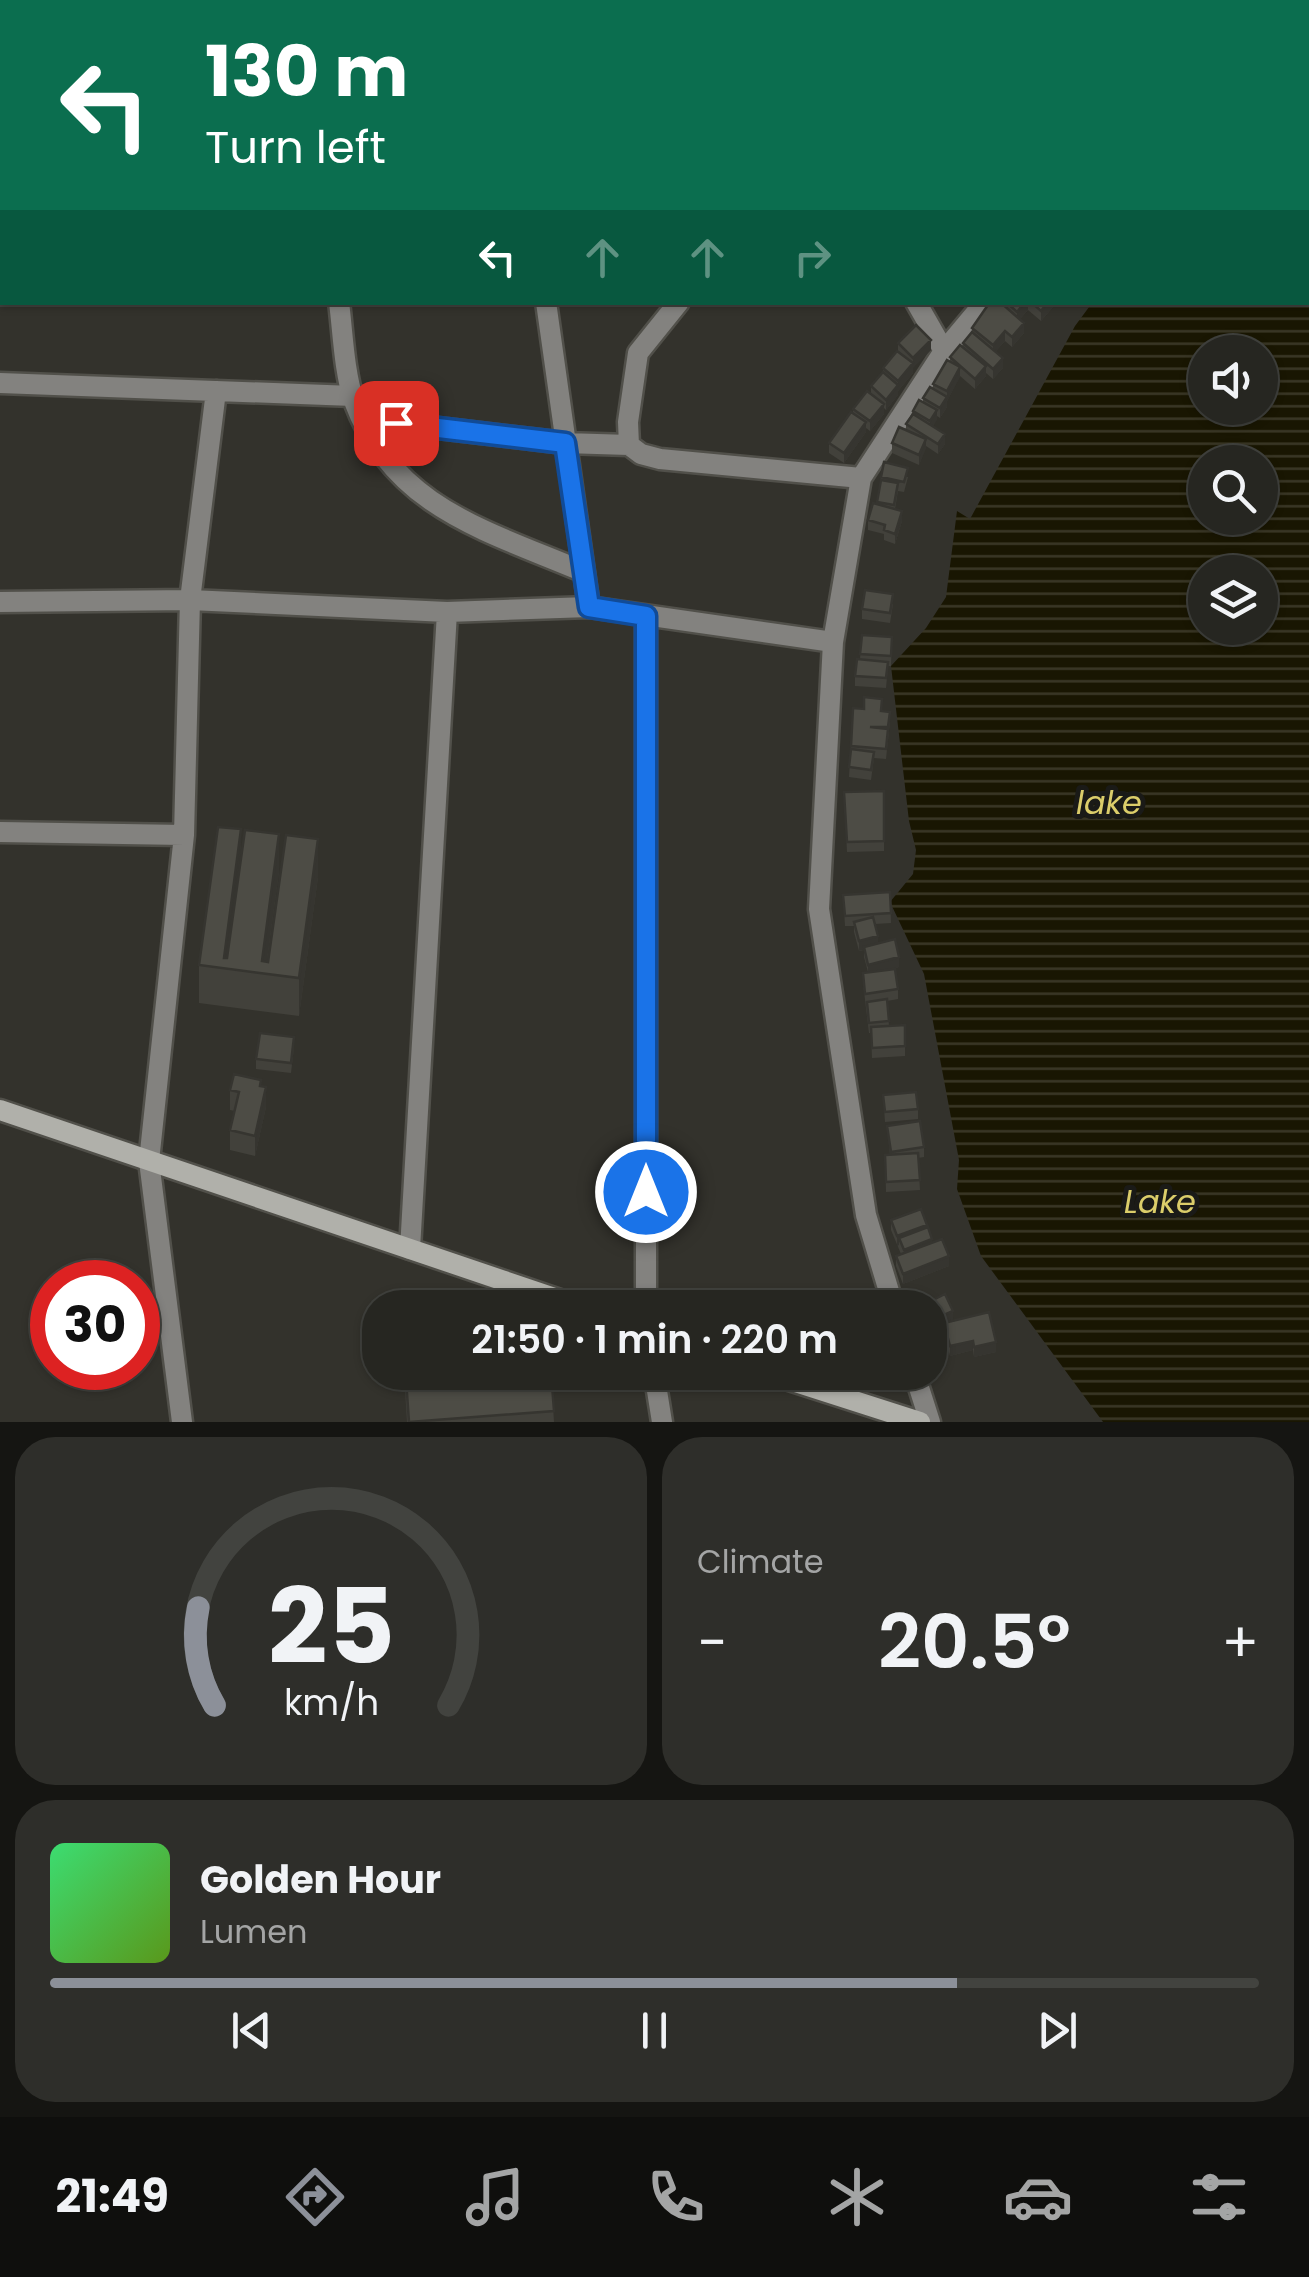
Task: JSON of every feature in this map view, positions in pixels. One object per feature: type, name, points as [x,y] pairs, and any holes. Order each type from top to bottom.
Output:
[{"type":"street","points":[[339,305],[352,396],[370,440],[406,484],[450,514],[584,572]]},
{"type":"street","points":[[546,305],[589,607]]},
{"type":"street","points":[[629,445],[628,422],[638,352],[677,305]]},
{"type":"street","points":[[918,305],[944,352]]},
{"type":"street","points":[[889,1290],[866,1215],[819,909],[833,642],[861,478],[944,352],[983,305]]},
{"type":"street","points":[[0,383],[352,396]]},
{"type":"street","points":[[182,1422],[150,1161],[184,835],[190,600],[216,392]]},
{"type":"street","points":[[362,419],[565,443],[629,445],[640,454],[660,459],[861,478]]},
{"type":"street","points":[[0,602],[190,600],[447,612],[589,607],[833,642]]},
{"type":"street","points":[[410,1248],[447,612]]},
{"type":"street","points":[[646,616],[646,1290]]},
{"type":"street","points":[[0,832],[184,835]]},
{"type":"street","points":[[0,1110],[532,1290]]},
{"type":"street","points":[[657,1390],[662,1422]]},
{"type":"street","points":[[820,1390],[920,1422]]},
{"type":"street","points":[[920,1390],[930,1422]]},
{"type":"water","name":"lake","points":[[1091,305],[1309,305],[1309,1422],[1103,1422],[981,1256],[957,1189],[959,1160],[924,974],[890,902],[913,874],[916,850],[909,821],[891,666],[926,628],[946,597],[957,511],[970,519],[1075,326]]},
{"type":"building","points":[[988,305],[1003,305],[1024,323],[1012,337],[1005,331],[993,345],[972,328]]},
{"type":"building","points":[[916,325],[931,340],[913,358],[898,343]]},
{"type":"building","points":[[972,332],[1003,358],[993,369],[963,343]]},
{"type":"building","points":[[960,345],[986,366],[975,379],[950,357]]},
{"type":"building","points":[[897,351],[913,363],[898,381],[883,368]]},
{"type":"building","points":[[947,360],[960,367],[947,391],[933,384]]},
{"type":"building","points":[[883,372],[898,385],[886,400],[871,386]]},
{"type":"building","points":[[930,387],[947,397],[940,408],[923,398]]},
{"type":"building","points":[[867,391],[884,404],[870,421],[853,409]]},
{"type":"building","points":[[919,400],[937,410],[930,421],[913,411]]},
{"type":"building","points":[[851,412],[866,422],[844,453],[829,443]]},
{"type":"building","points":[[913,414],[945,434],[938,444],[906,424]]},
{"type":"building","points":[[899,427],[926,439],[919,455],[892,443]]},
{"type":"building","points":[[884,462],[908,468],[904,482],[881,477]]},
{"type":"building","points":[[881,480],[898,483],[894,505],[877,502]]},
{"type":"building","points":[[873,503],[902,511],[895,534],[884,530],[885,525],[868,520]]},
{"type":"building","points":[[865,590],[893,594],[890,613],[862,609]]},
{"type":"building","points":[[862,635],[892,637],[891,656],[860,654]]},
{"type":"building","points":[[857,659],[888,662],[886,678],[855,676]]},
{"type":"building","points":[[864,697],[882,699],[881,711],[890,712],[888,727],[870,727],[888,729],[886,749],[851,746],[853,708],[864,709]]},
{"type":"building","points":[[851,749],[874,752],[871,770],[849,767]]},
{"type":"building","points":[[884,791],[884,841],[847,842],[844,792]]},
{"type":"building","points":[[218,827],[241,829],[224,958],[245,830],[279,834],[262,961],[268,962],[286,835],[318,839],[299,978],[199,965]]},
{"type":"building","points":[[890,892],[891,913],[845,916],[843,895]]},
{"type":"building","points":[[873,917],[878,936],[859,941],[854,922]]},
{"type":"building","points":[[895,939],[899,957],[868,965],[864,947]]},
{"type":"building","points":[[895,969],[898,989],[865,994],[863,973]]},
{"type":"building","points":[[887,999],[889,1021],[869,1023],[867,1002]]},
{"type":"building","points":[[905,1025],[905,1046],[872,1048],[871,1027]]},
{"type":"building","points":[[260,1033],[294,1037],[291,1063],[256,1059]]},
{"type":"building","points":[[234,1074],[261,1080],[260,1086],[266,1087],[255,1136],[230,1130],[239,1092],[230,1090]]},
{"type":"building","points":[[916,1092],[918,1109],[885,1112],[883,1095]]},
{"type":"building","points":[[920,1121],[924,1147],[891,1152],[887,1126]]},
{"type":"building","points":[[918,1153],[920,1180],[886,1182],[885,1155]]},
{"type":"building","points":[[921,1209],[927,1225],[897,1236],[891,1220]]},
{"type":"building","points":[[928,1227],[932,1239],[904,1250],[899,1238]]},
{"type":"building","points":[[942,1239],[949,1256],[903,1274],[896,1256]]},
{"type":"building","points":[[989,1312],[996,1342],[974,1347],[973,1341],[950,1346],[947,1322]]},
{"type":"building","points":[[407,1390],[552,1390],[554,1411],[409,1422]]},
{"type":"route","points":[[396,423],[565,443],[589,607],[646,616],[646,1192]]},
{"type":"water label","name":"Lake","points":[[1160,1202]]}]
